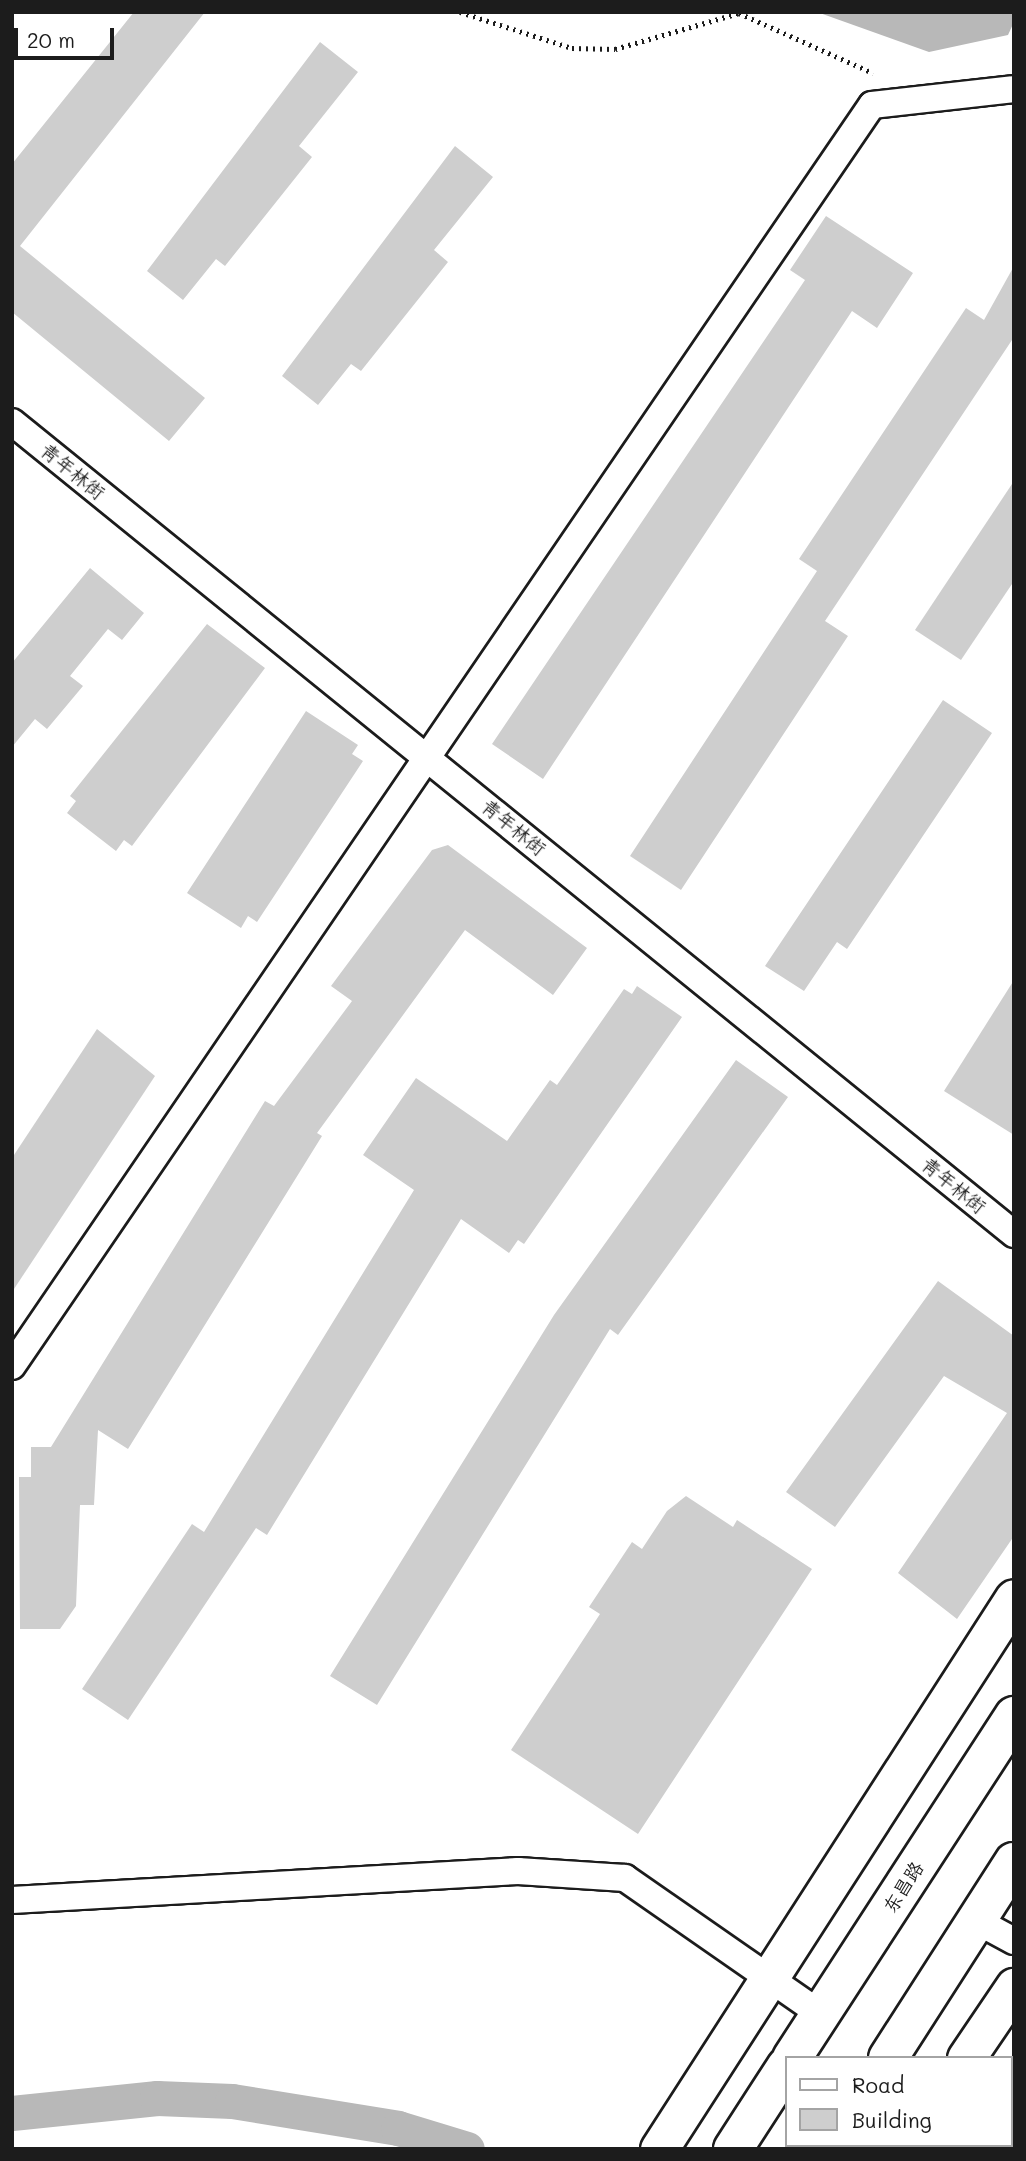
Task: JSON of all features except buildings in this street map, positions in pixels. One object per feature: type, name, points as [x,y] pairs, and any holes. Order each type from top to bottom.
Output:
[{"type":"main road","name":"东昌路","points":[[793,2056],[1014,1716]]},
{"type":"main road","points":[[889,2056],[1014,1863]]},
{"type":"main road","points":[[733,2149],[785,2069]]},
{"type":"street","points":[[12,1366],[426,755],[872,105],[1014,89]]},
{"type":"street","name":"青年林街","points":[[12,422],[1014,1234]]},
{"type":"street","points":[[663,2143],[1014,1598]]},
{"type":"street","points":[[12,1900],[518,1871],[625,1878],[821,2014]]},
{"type":"street","points":[[976,1921],[1014,1941]]},
{"type":"street","points":[[967,2056],[1014,1986]]},
{"type":"path","points":[[460,12],[572,48],[615,49],[739,13],[874,74],[872,105]]},
{"type":"shaded area","points":[[817,12],[1014,12],[1014,22],[1008,35],[929,52]]},
{"type":"waterway","points":[[12,2113],[157,2098],[232,2101],[398,2128],[467,2149]]}]
